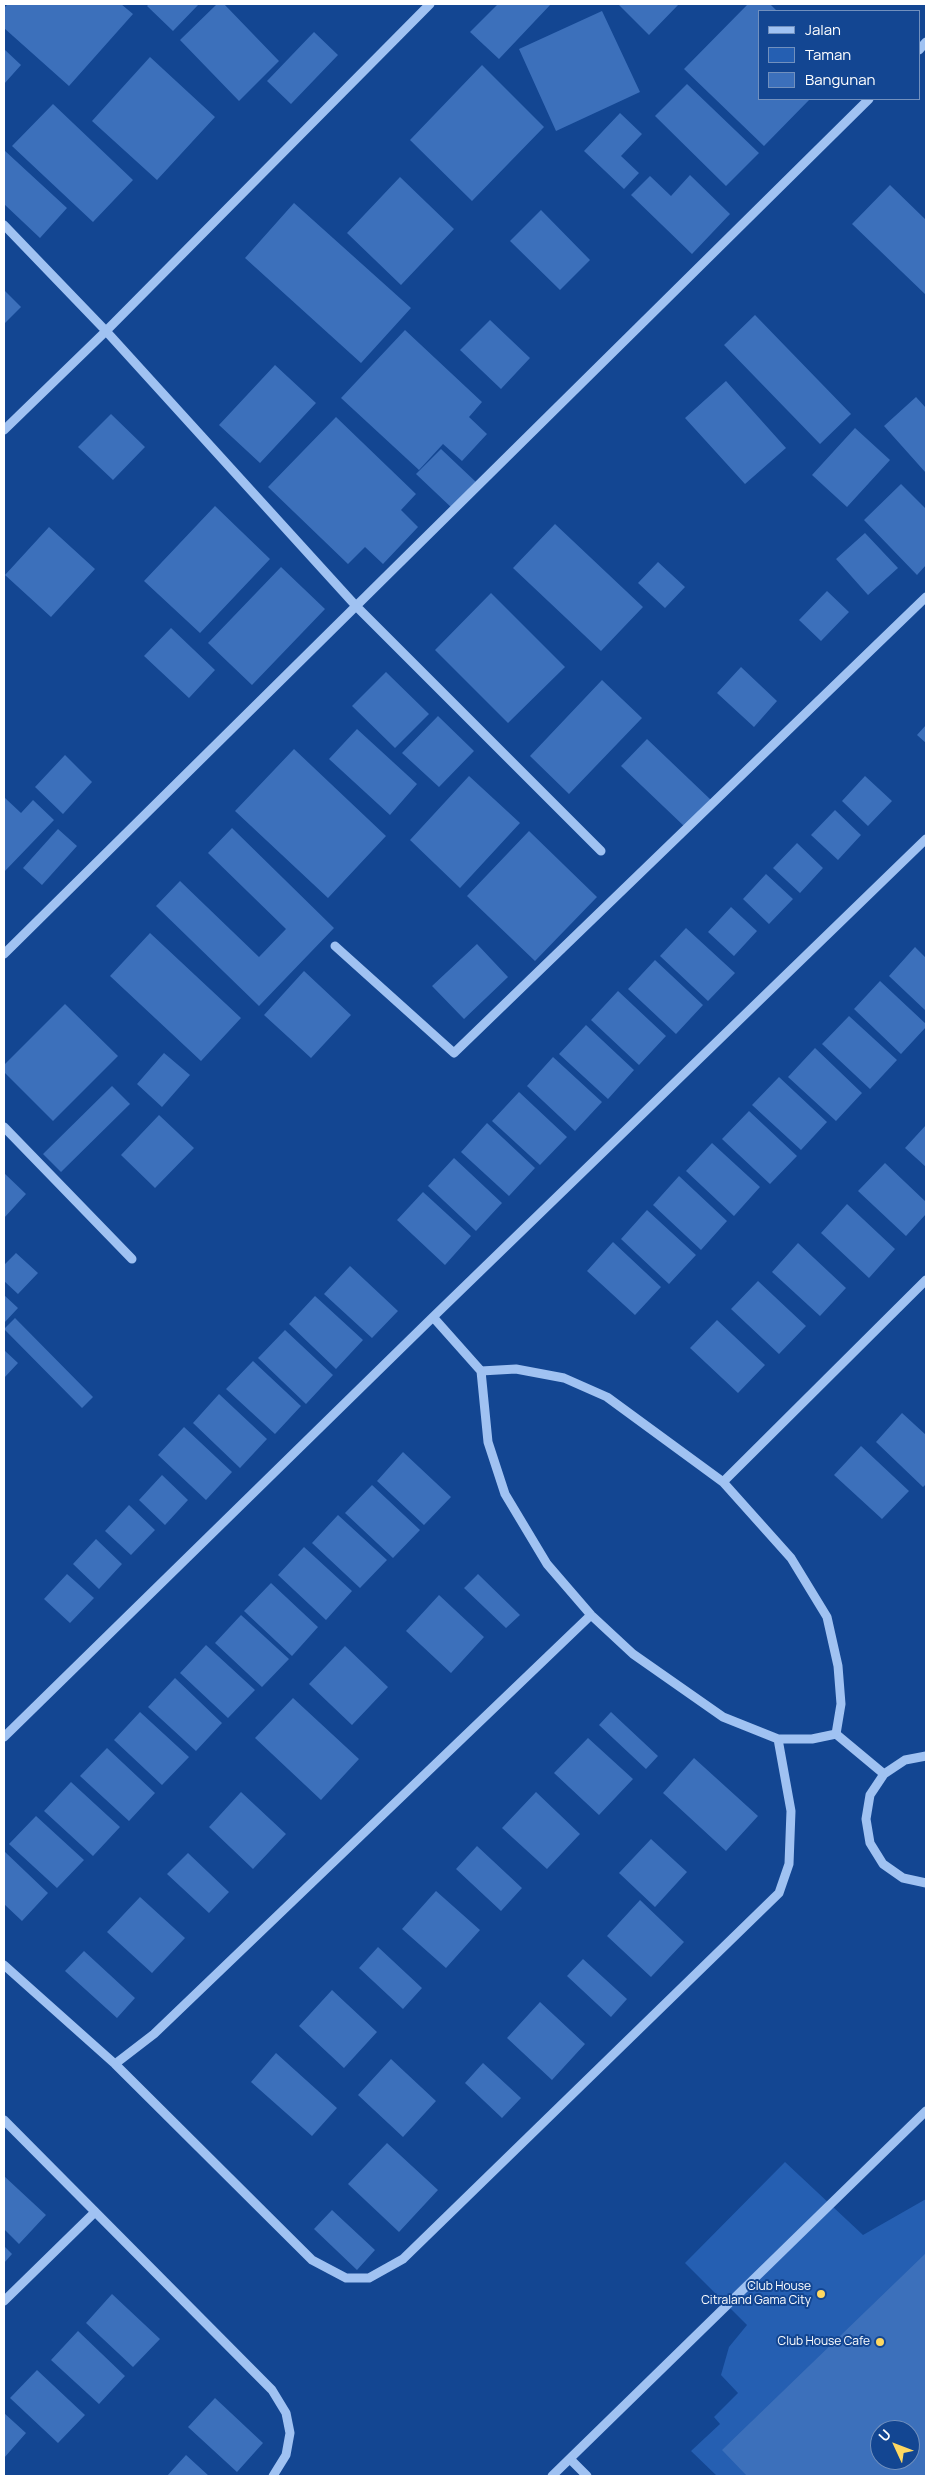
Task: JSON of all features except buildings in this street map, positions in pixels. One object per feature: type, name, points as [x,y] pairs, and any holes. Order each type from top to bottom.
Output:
[{"type":"street","points":[[4,430],[106,331],[430,4]]},
{"type":"street","points":[[4,954],[868,100]]},
{"type":"street","points":[[4,225],[106,331],[356,606],[601,851]]},
{"type":"street","points":[[335,946],[454,1053],[926,597]]},
{"type":"street","points":[[4,1737],[433,1317],[926,839]]},
{"type":"street","points":[[4,1127],[132,1259]]},
{"type":"street","points":[[723,1482],[926,1280]]},
{"type":"street","points":[[433,1317],[481,1371],[488,1442],[505,1494],[547,1564],[590,1614],[633,1654],[723,1717],[778,1739],[812,1739],[836,1734]]},
{"type":"street","points":[[481,1371],[516,1369],[564,1378],[607,1397],[723,1482],[791,1558],[827,1617],[838,1666],[842,1704],[836,1734]]},
{"type":"street","points":[[115,2064],[154,2034],[590,1614]]},
{"type":"street","points":[[836,1734],[884,1774]]},
{"type":"street","points":[[4,1965],[115,2064],[312,2260],[346,2278],[369,2278],[403,2258],[780,1893],[789,1864],[791,1811],[778,1739]]},
{"type":"street","points":[[926,1756],[905,1760],[884,1774],[870,1795],[866,1819],[870,1843],[883,1864],[903,1878],[926,1883]]},
{"type":"street","points":[[552,2476],[926,2111]]},
{"type":"street","points":[[4,2120],[272,2390],[286,2413],[290,2433],[286,2455],[273,2476]]},
{"type":"street","points":[[4,2300],[95,2212]]},
{"type":"street","points":[[570,2459],[587,2476]]},
{"type":"green space","name":"Club House Citraland Gama City","points":[[785,2162],[863,2235],[926,2199],[926,2476],[717,2476],[691,2451],[720,2424],[714,2417],[738,2393],[721,2375],[729,2347],[747,2325],[685,2263]]},
{"type":"place","name":"Club House Citraland Gama City","points":[[821,2294]]},
{"type":"place","name":"Club House Cafe","points":[[880,2342]]}]
